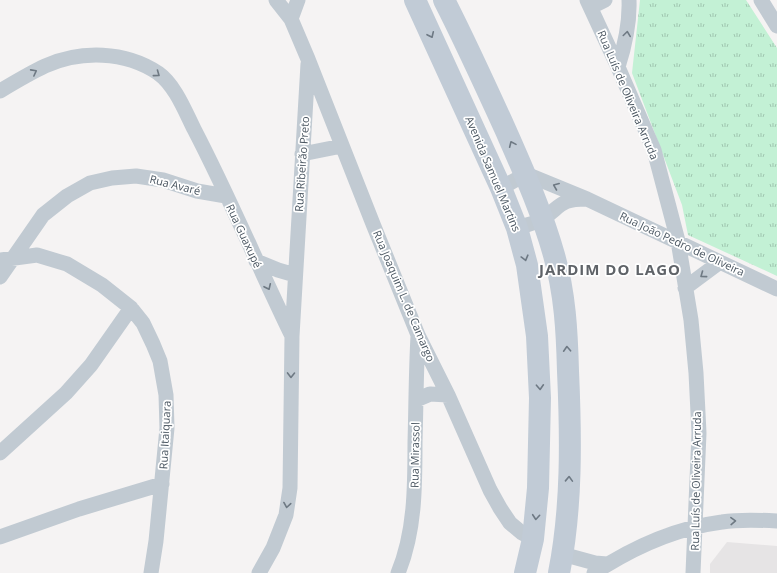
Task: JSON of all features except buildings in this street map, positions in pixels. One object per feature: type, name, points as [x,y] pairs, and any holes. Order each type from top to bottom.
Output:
[{"type":"main road","name":"Avenida Samuel Martins","points":[[415,0],[501,188],[517,228],[527,265],[538,336],[540,449],[533,539],[525,573]]},
{"type":"main road","points":[[444,0],[481,74],[526,174],[555,256],[563,295],[567,335],[570,397],[570,454],[566,526],[561,564]]},
{"type":"main road","points":[[533,539],[561,564]]},
{"type":"street","name":"Rua Ribeirão Preto","points":[[276,0],[291,19],[308,59],[292,336]]},
{"type":"street","points":[[291,19],[298,0]]},
{"type":"street","points":[[589,4],[606,0]]},
{"type":"street","points":[[618,67],[625,45],[630,14],[629,0]]},
{"type":"street","points":[[761,0],[777,26]]},
{"type":"street","name":"Rua Luís de Oliveira Arruda","points":[[589,4],[654,150],[678,241],[686,288],[696,373],[699,433],[693,573]]},
{"type":"street","name":"Rua Guaxupé","points":[[0,91],[46,66],[66,59],[88,55],[116,56],[141,64],[159,74],[174,90],[215,170],[292,336],[290,488],[286,515],[276,542],[259,573]]},
{"type":"street","name":"Rua Joaquim L. de Camargo","points":[[308,59],[418,336],[448,395],[490,490],[510,523],[522,533],[533,539]]},
{"type":"street","points":[[302,154],[342,146]]},
{"type":"street","points":[[501,188],[526,174]]},
{"type":"street","name":"Rua João Pedro de Oliveira","points":[[526,174],[587,199],[777,289]]},
{"type":"street","name":"Rua Avaré","points":[[0,277],[6,259],[43,215],[67,196],[90,183],[112,178],[136,176],[163,180],[198,191],[226,196]]},
{"type":"street","points":[[517,228],[543,219],[562,204],[573,199],[587,199]]},
{"type":"street","name":"Rua Itaiquara","points":[[6,259],[37,255],[66,264],[102,285],[131,308],[143,323],[153,344],[164,378],[167,428],[156,541],[151,573]]},
{"type":"street","points":[[256,260],[278,270],[295,275]]},
{"type":"street","points":[[686,288],[720,262]]},
{"type":"street","points":[[0,453],[71,387],[91,365],[131,308]]},
{"type":"street","name":"Rua Mirassol","points":[[398,573],[408,541],[412,518],[418,336]]},
{"type":"street","points":[[416,400],[430,394],[448,395]]},
{"type":"street","points":[[0,537],[79,509],[162,484]]},
{"type":"street","points":[[594,573],[607,564],[670,534],[723,521],[777,521]]},
{"type":"street","points":[[561,564],[607,564]]},
{"type":"shaded area","points":[[727,542],[777,546],[777,573],[710,573],[710,564]]},
{"type":"green space","points":[[640,0],[746,0],[777,48],[777,276],[688,235],[682,205],[632,73]]},
{"type":"district","name":"JARDIM DO LAGO","points":[[610,270]]}]
